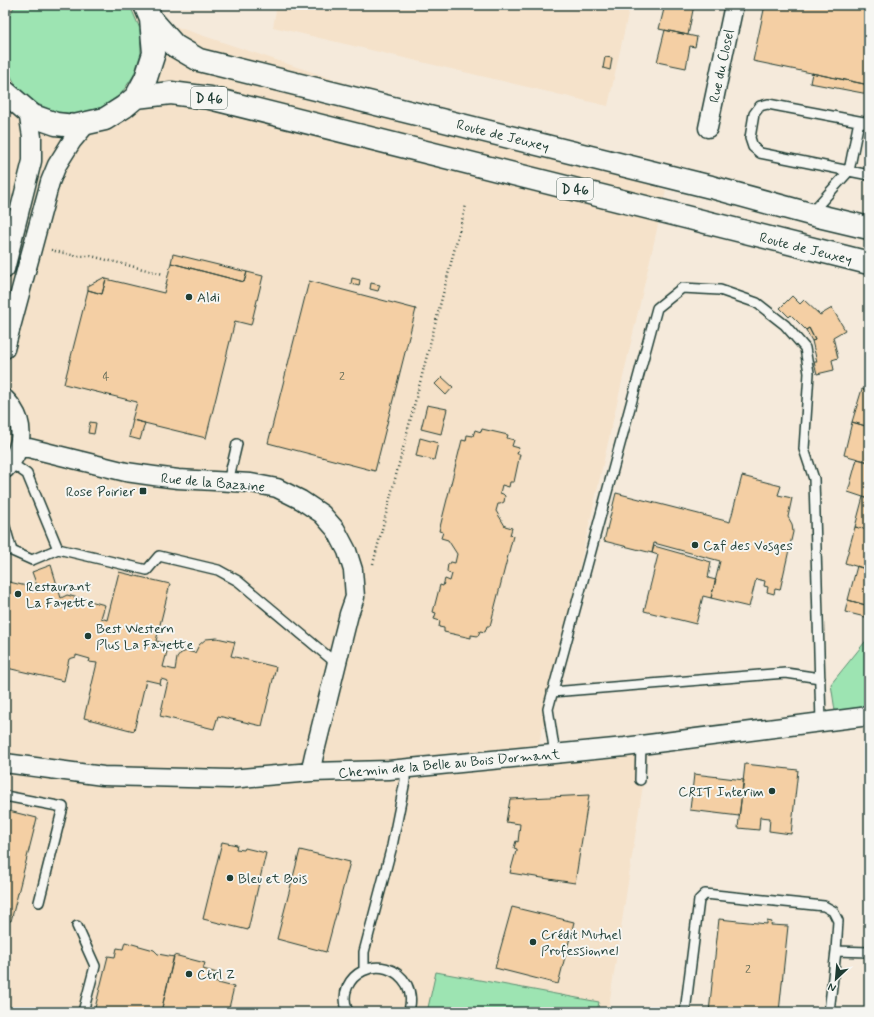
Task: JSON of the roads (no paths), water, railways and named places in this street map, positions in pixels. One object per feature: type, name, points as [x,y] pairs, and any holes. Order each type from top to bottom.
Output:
[{"type":"main road","points":[[5,92],[33,116],[56,124],[74,126],[105,118],[124,107],[136,97],[146,78],[154,53],[148,12]]},
{"type":"main road","name":"Route de Jeuxey","points":[[148,12],[175,46],[199,60],[712,187],[810,214],[869,228]]},
{"type":"main road","name":"Route de Jeuxey","points":[[136,97],[171,93],[210,98],[869,264]]},
{"type":"street","name":"Rue du Closel","points":[[708,128],[734,5]]},
{"type":"street","points":[[5,269],[32,161],[32,137],[28,112]]},
{"type":"street","points":[[5,349],[50,182],[57,165],[72,141],[88,122]]},
{"type":"street","points":[[5,399],[13,409],[19,421],[21,435],[12,460]]},
{"type":"street","name":"Rue de la Bazaine","points":[[12,460],[29,448],[126,472],[178,480],[228,482],[277,488],[301,500],[322,514],[336,530],[347,551],[353,570],[354,597],[311,772]]},
{"type":"street","name":"Chemin de la Belle au Bois Dormant","points":[[5,763],[103,776],[230,779],[311,772],[405,769],[641,745],[869,716]]},
{"type":"lane","points":[[869,123],[768,104],[760,106],[754,114],[750,138],[753,147],[760,154],[869,175]]},
{"type":"lane","points":[[810,214],[849,171],[859,121]]},
{"type":"lane","points":[[555,754],[548,709],[552,692],[657,308],[682,288],[720,290],[757,303],[785,325],[804,348],[809,373],[804,449],[814,479],[821,722]]},
{"type":"lane","points":[[228,482],[237,444]]},
{"type":"lane","points":[[12,460],[27,474],[58,549]]},
{"type":"lane","points":[[5,527],[12,551],[32,560],[58,549],[147,570],[160,556],[218,570],[238,581],[337,664]]},
{"type":"lane","points":[[552,692],[786,673],[820,678]]},
{"type":"lane","points":[[640,780],[641,745]]},
{"type":"lane","points":[[364,970],[364,952],[392,846],[405,781],[405,769]]},
{"type":"lane","points":[[5,796],[64,807],[39,902]]},
{"type":"lane","points":[[685,1012],[699,900],[705,894],[824,906],[833,911],[838,922],[829,1012]]},
{"type":"lane","points":[[76,926],[94,966],[83,1012]]},
{"type":"lane","points":[[836,951],[869,952]]},
{"type":"lane","points":[[348,1012],[345,996],[348,985],[355,976],[364,970],[374,967],[385,968],[395,972],[403,979],[408,988],[411,999],[408,1012]]},
{"type":"place","name":"Aldi","points":[[189,297]]},
{"type":"place","name":"Rose Poirier","points":[[143,491]]},
{"type":"place","name":"Caf des Vosges","points":[[695,545]]},
{"type":"place","name":"Restaurant La Fayette","points":[[18,594]]},
{"type":"place","name":"Best Western Plus La Fayette","points":[[88,636]]},
{"type":"place","name":"CRIT Interim","points":[[772,791]]},
{"type":"place","name":"Bleu et Bois","points":[[230,878]]},
{"type":"place","name":"Crédit Mutuel Professionnel","points":[[533,942]]},
{"type":"place","name":"Ctrl Z","points":[[189,974]]}]
